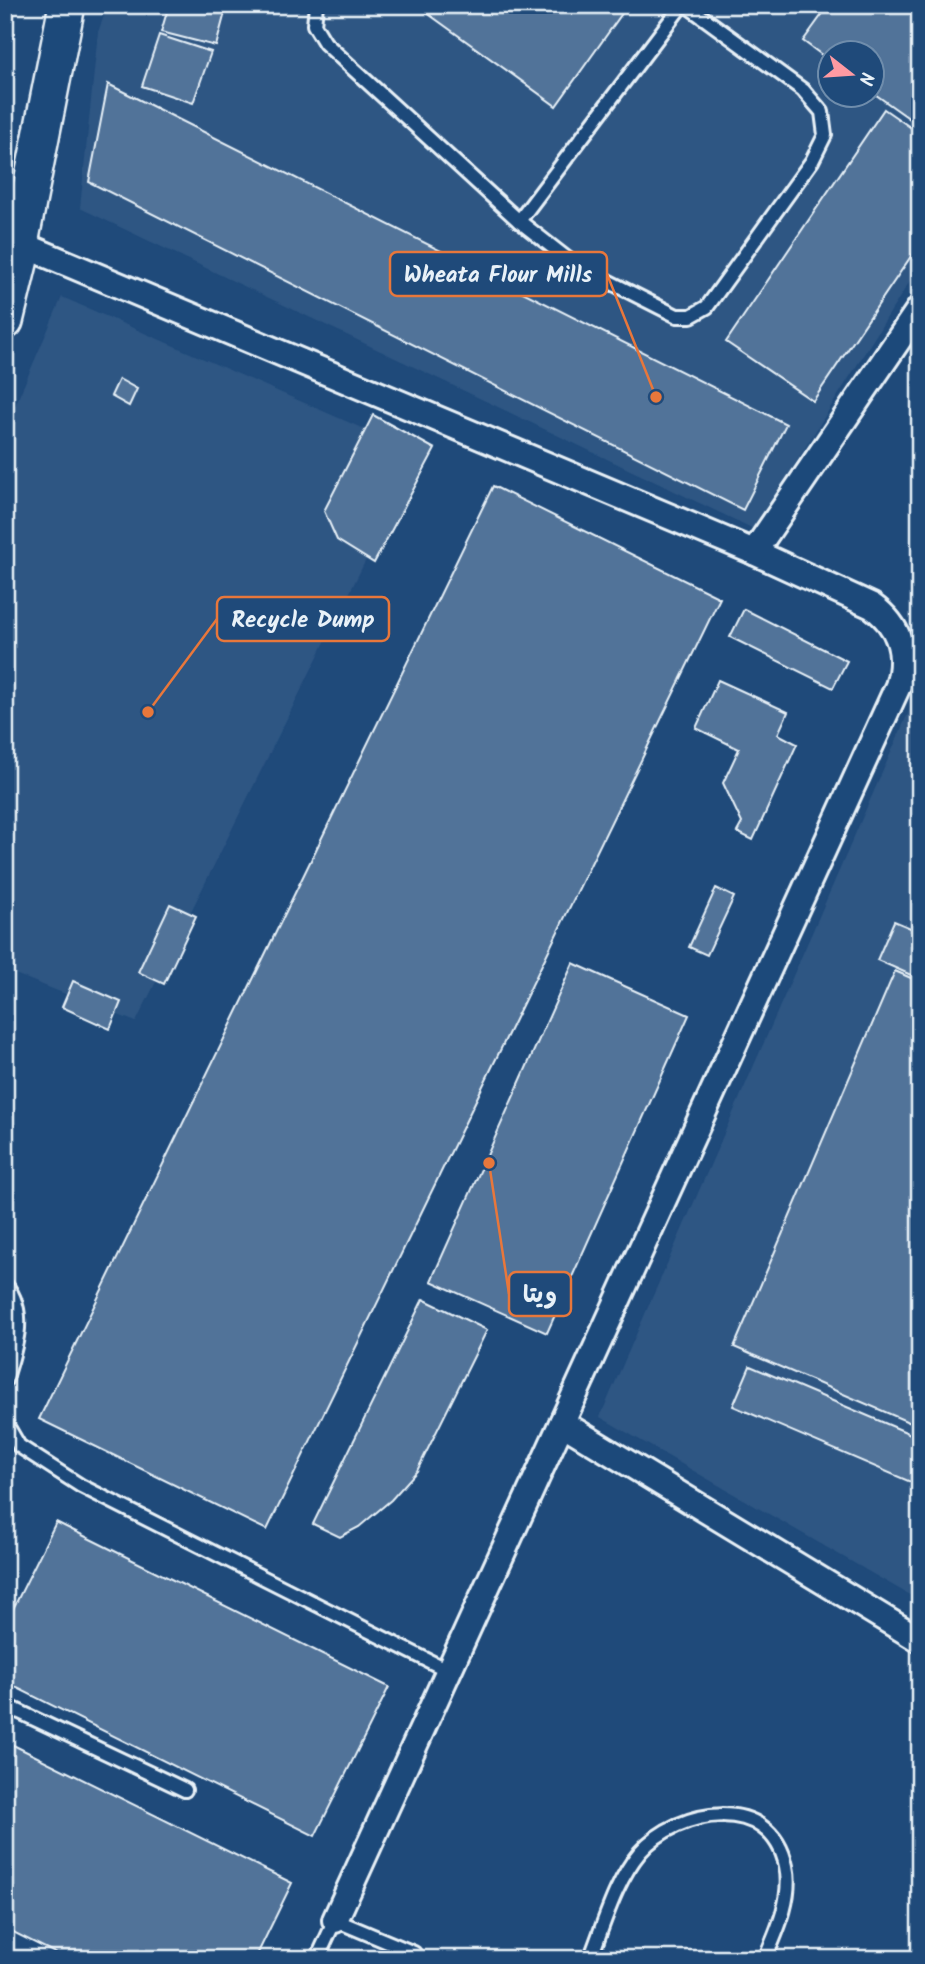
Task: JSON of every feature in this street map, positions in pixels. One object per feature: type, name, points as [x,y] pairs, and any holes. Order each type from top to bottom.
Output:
[{"type":"street","points":[[5,321],[19,258],[12,240],[66,5]]},
{"type":"street","points":[[12,240],[754,552],[872,606],[894,626],[903,655],[903,671],[898,686],[335,1920]]},
{"type":"street","points":[[754,552],[920,307]]},
{"type":"street","points":[[562,1423],[920,1640]]},
{"type":"lane","points":[[316,5],[314,25],[326,44],[519,221],[574,264],[677,316],[691,316],[707,307],[812,161],[825,135],[822,112],[803,90],[684,5],[519,221]]},
{"type":"lane","points":[[5,1284],[15,1295],[20,1322],[5,1381]]},
{"type":"lane","points":[[5,1422],[19,1446],[80,1486],[449,1671]]},
{"type":"lane","points":[[5,1705],[185,1790]]},
{"type":"lane","points":[[590,1959],[622,1880],[640,1853],[659,1835],[693,1820],[722,1814],[747,1818],[765,1827],[777,1842],[787,1866],[787,1892],[777,1930],[765,1959]]},
{"type":"lane","points":[[317,1959],[335,1920],[414,1953],[417,1959]]},
{"type":"shaded area","points":[[108,5],[920,5],[920,265],[754,529],[80,208],[98,32]]},
{"type":"shaded area","points":[[62,297],[419,453],[136,1022],[5,970],[5,429]]},
{"type":"shaded area","points":[[920,686],[920,1601],[600,1417]]},
{"type":"building","points":[[169,5],[227,5],[216,46],[161,32]]},
{"type":"building","points":[[416,5],[628,5],[556,106]]},
{"type":"building","points":[[829,5],[920,5],[920,126],[886,102],[886,38],[816,38],[816,51],[803,41]]},
{"type":"building","points":[[159,35],[211,52],[193,103],[142,86]]},
{"type":"building","points":[[5,50],[11,54],[5,76]]},
{"type":"building","points":[[108,84],[786,424],[743,510],[89,182]]},
{"type":"building","points":[[884,109],[920,134],[920,243],[813,401],[726,342]]},
{"type":"building","points":[[119,379],[137,389],[129,406],[111,396]]},
{"type":"building","points":[[373,415],[435,449],[374,563],[337,540],[324,511]]},
{"type":"building","points":[[493,486],[720,598],[267,1530],[39,1419]]},
{"type":"building","points":[[744,609],[847,661],[833,688],[730,637]]},
{"type":"building","points":[[718,680],[788,712],[778,734],[797,744],[753,840],[737,832],[742,823],[723,783],[739,749],[696,728]]},
{"type":"building","points":[[716,888],[734,897],[707,955],[689,947]]},
{"type":"building","points":[[170,904],[196,916],[164,984],[138,972]]},
{"type":"building","points":[[894,921],[920,932],[920,979],[877,960]]},
{"type":"building","points":[[573,963],[689,1015],[547,1333],[431,1281]]},
{"type":"building","points":[[895,971],[920,982],[920,1427],[734,1347]]},
{"type":"building","points":[[73,981],[121,1002],[110,1029],[62,1007]]},
{"type":"building","points":[[423,1299],[487,1330],[417,1471],[391,1500],[359,1527],[340,1537],[313,1524]]},
{"type":"building","points":[[750,1366],[920,1438],[920,1486],[733,1406]]},
{"type":"building","points":[[56,1522],[389,1687],[315,1836],[5,1682],[5,1625]]},
{"type":"building","points":[[5,1741],[292,1883],[255,1959],[67,1959],[5,1928]]},
{"type":"place","name":"Wheata Flour Mills","points":[[656,397]]},
{"type":"place","name":"Recycle Dump","points":[[148,712]]},
{"type":"place","name":"ويتا","points":[[489,1163]]}]
